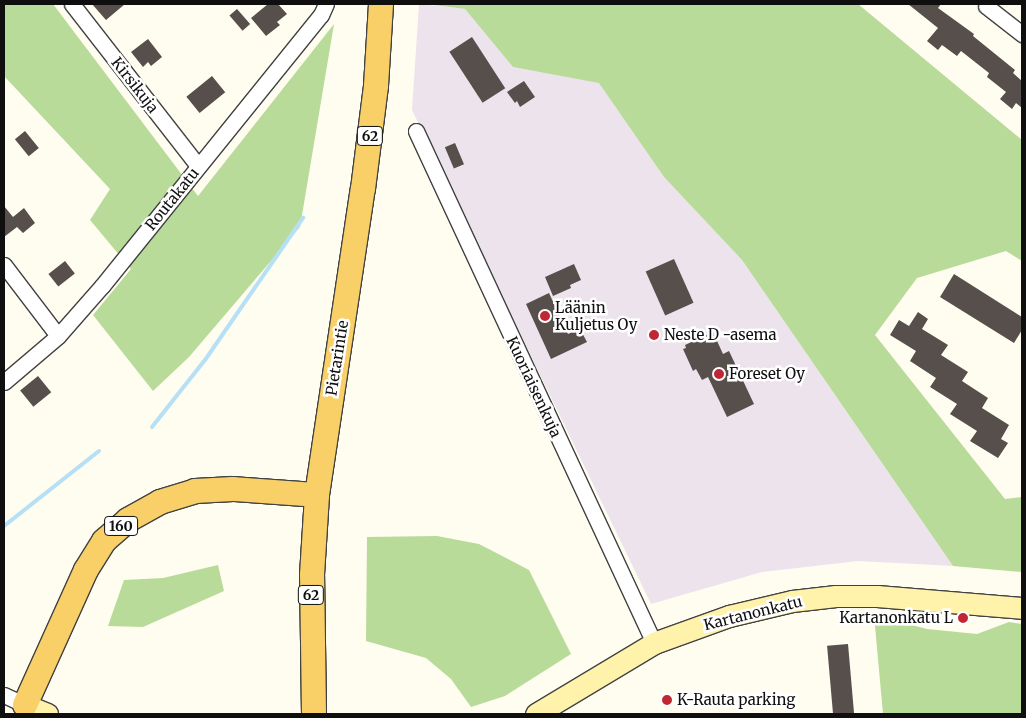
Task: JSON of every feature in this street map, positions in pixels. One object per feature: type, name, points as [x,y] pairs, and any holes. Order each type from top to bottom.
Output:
[{"type":"main road","name":"Pietarintie","points":[[313,705],[312,575],[317,495],[364,180],[376,86],[381,4]]},
{"type":"main road","name":"160","points":[[25,705],[86,570],[104,541],[128,520],[160,502],[196,491],[233,489],[317,495]]},
{"type":"main road","name":"Kartanonkatu","points":[[536,714],[654,643],[729,616],[792,601],[836,596],[877,596],[1022,608]]},
{"type":"main road","points":[[25,705],[47,714]]},
{"type":"street","name":"Kirsikuja","points":[[72,4],[198,166]]},
{"type":"street","name":"Routakatu","points":[[4,382],[58,336],[102,286],[321,15],[326,4]]},
{"type":"street","points":[[986,6],[1022,34]]},
{"type":"street","name":"Kuoriaisenkuja","points":[[416,131],[654,643]]},
{"type":"street","points":[[4,265],[58,336]]},
{"type":"street","points":[[4,695],[25,705]]},
{"type":"shaded area","points":[[419,4],[465,9],[513,67],[599,82],[664,177],[742,260],[953,566],[858,561],[762,572],[651,604],[412,110]]},
{"type":"green space","points":[[4,4],[53,4],[198,196],[334,24],[300,227],[189,357],[153,391],[93,315],[131,269],[90,220],[110,189],[4,76]]},
{"type":"green space","points":[[425,4],[858,4],[1022,140],[1022,261],[1006,251],[917,278],[875,335],[1005,499],[1022,497],[1022,572],[953,566],[742,260],[664,177],[599,83],[513,67],[465,9]]},
{"type":"green space","points":[[437,536],[479,544],[529,570],[571,654],[505,696],[471,707],[451,679],[426,658],[366,641],[367,537]]},
{"type":"green space","points":[[218,565],[224,591],[143,627],[108,626],[124,580],[163,578]]},
{"type":"green space","points":[[874,615],[927,629],[977,634],[1009,622],[1022,624],[1022,714],[883,714]]},
{"type":"building","points":[[92,4],[125,4],[106,20]]},
{"type":"building","points":[[268,4],[278,4],[287,14],[277,22],[280,25],[266,36],[251,18]]},
{"type":"building","points":[[908,4],[941,4],[938,8],[974,34],[973,36],[1015,70],[1013,73],[1022,81],[1022,108],[1016,103],[1012,109],[1000,99],[1006,92],[987,77],[989,73],[961,51],[957,56],[942,45],[938,50],[927,41],[938,28]]},
{"type":"building","points":[[237,9],[250,24],[243,31],[229,16]]},
{"type":"building","points":[[472,37],[505,88],[483,103],[449,52]]},
{"type":"building","points":[[148,39],[162,57],[151,66],[148,62],[143,67],[131,52]]},
{"type":"building","points":[[212,76],[225,92],[200,113],[186,97]]},
{"type":"building","points":[[524,81],[535,97],[520,107],[517,101],[515,103],[507,92]]},
{"type":"building","points":[[25,131],[39,148],[29,156],[15,139]]},
{"type":"building","points":[[455,143],[464,164],[454,168],[445,147]]},
{"type":"building","points":[[4,206],[13,217],[24,208],[35,223],[23,233],[17,227],[4,237]]},
{"type":"building","points":[[674,259],[694,303],[665,315],[646,272]]},
{"type":"building","points":[[65,261],[75,274],[58,287],[48,274]]},
{"type":"building","points":[[574,264],[581,280],[570,285],[571,288],[553,296],[545,277]]},
{"type":"building","points":[[954,274],[1022,317],[1022,330],[1014,343],[940,297]]},
{"type":"building","name":"Läänin Kuljetus Oy","points":[[549,293],[568,334],[580,329],[587,342],[551,359],[526,304]]},
{"type":"building","points":[[918,312],[928,319],[922,329],[948,345],[941,355],[968,372],[962,381],[988,398],[982,408],[1009,425],[1001,439],[1008,443],[998,458],[970,441],[977,431],[950,414],[957,404],[930,387],[936,378],[910,361],[916,351],[890,335],[899,320],[909,326]]},
{"type":"building","name":"Foreset Oy","points":[[713,332],[723,354],[729,351],[754,404],[727,417],[708,377],[702,380],[696,369],[693,371],[683,349],[686,348],[685,345]]},
{"type":"building","points":[[38,376],[51,392],[33,407],[20,390]]},
{"type":"building","points":[[848,644],[854,714],[833,714],[827,646]]},
{"type":"waterway","points":[[152,427],[205,360],[303,218]]},
{"type":"waterway","points":[[4,526],[99,451]]},
{"type":"place","name":"Läänin Kuljetus Oy","points":[[545,316]]},
{"type":"place","name":"Neste D -asema","points":[[654,335]]},
{"type":"place","name":"Foreset Oy","points":[[719,374]]},
{"type":"place","name":"Kartanonkatu L","points":[[963,618]]},
{"type":"place","name":"K-Rauta parking","points":[[667,700]]}]
